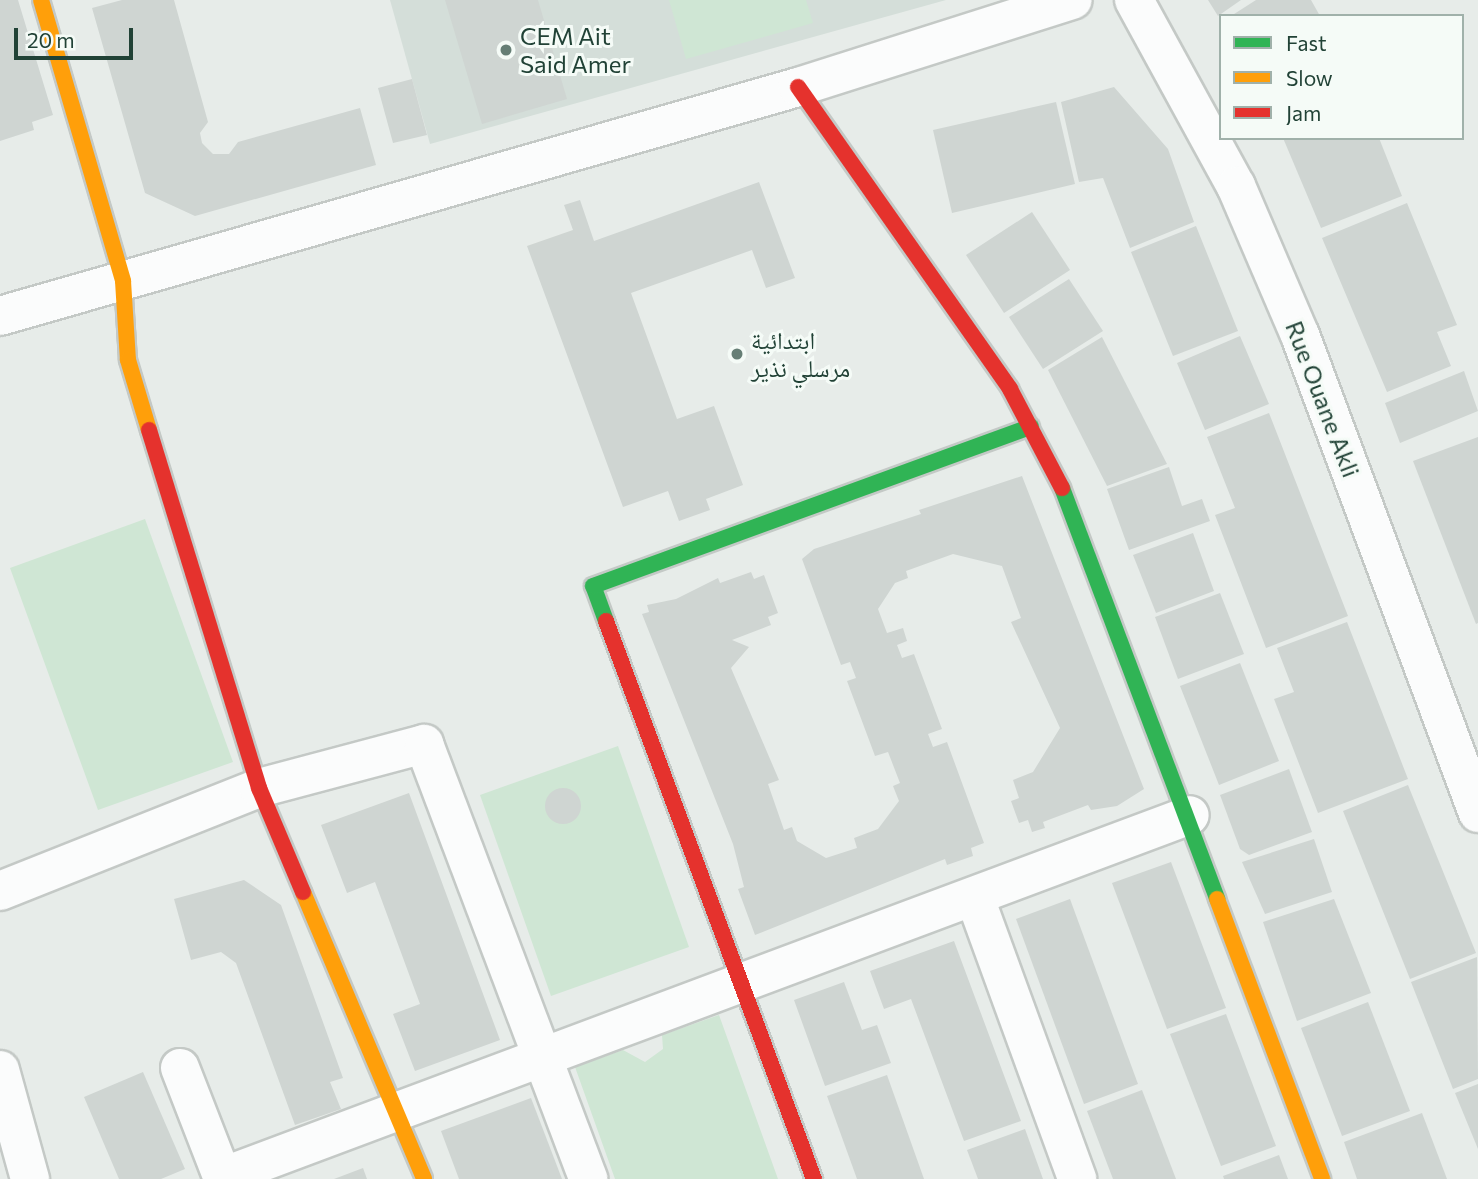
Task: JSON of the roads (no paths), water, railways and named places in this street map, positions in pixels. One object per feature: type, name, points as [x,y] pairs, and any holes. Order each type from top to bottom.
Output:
[{"type":"street","points":[[41,0],[123,281],[128,360],[259,788],[424,1179]]},
{"type":"street","points":[[0,316],[798,87],[1073,0]]},
{"type":"street","name":"Rue Ouane Akli","points":[[1134,0],[1236,186],[1294,323],[1478,813]]},
{"type":"street","points":[[798,87],[1031,427],[1081,531],[1190,816],[1322,1179]]},
{"type":"street","points":[[814,1179],[593,586],[1031,427]]},
{"type":"street","points":[[0,891],[259,788],[424,744],[588,1179]]},
{"type":"street","points":[[180,1068],[222,1178],[741,979],[975,898],[1190,816]]},
{"type":"street","points":[[975,898],[1077,1179]]},
{"type":"street","points":[[0,1070],[30,1179]]},
{"type":"place","name":"CEM Ait Said Amer","points":[[506,50]]},
{"type":"place","name":"ابتدائية مرسلي نذير","points":[[737,354]]}]
